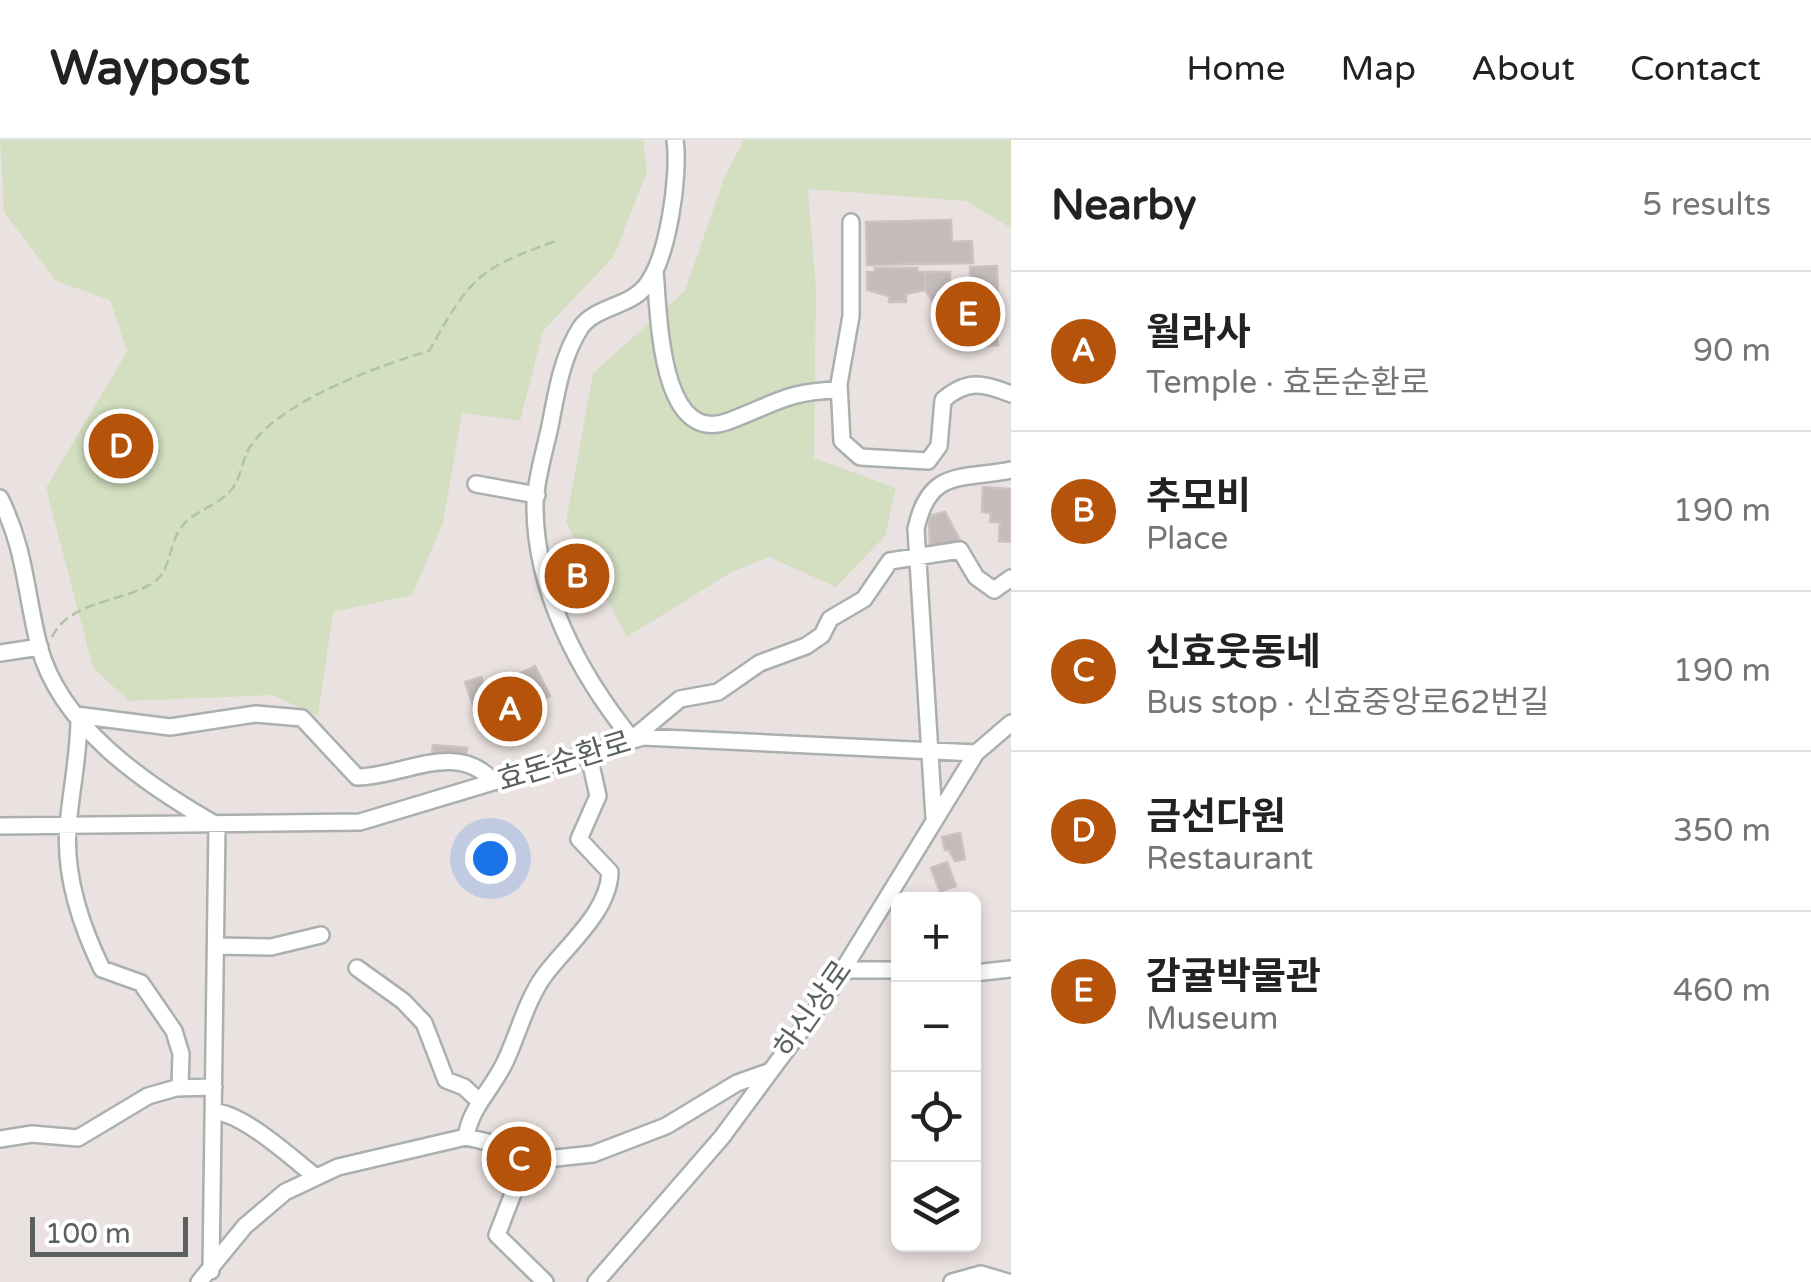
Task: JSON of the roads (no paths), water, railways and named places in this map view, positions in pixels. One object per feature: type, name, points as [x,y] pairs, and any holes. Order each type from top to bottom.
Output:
[{"type":"street","points":[[675,140],[678,157],[662,256],[644,289],[584,322],[570,346],[536,495],[546,585],[572,648],[632,739],[680,699],[718,692],[760,663],[806,646],[822,635],[830,619],[864,600],[890,561],[960,550],[976,577],[990,590],[1011,578]]},
{"type":"street","points":[[851,222],[851,316],[839,390],[842,441],[860,457],[928,461],[938,446],[943,400],[958,386],[982,382],[1011,394]]},
{"type":"street","points":[[654,270],[671,390],[685,414],[701,424],[725,424],[798,391],[839,390]]},
{"type":"street","points":[[934,818],[933,751],[916,528],[922,500],[949,477],[1011,470]]},
{"type":"street","points":[[476,484],[536,495]]},
{"type":"street","points":[[0,498],[19,537],[41,652],[56,691],[143,778],[217,824],[214,1112],[207,1279]]},
{"type":"street","points":[[0,653],[41,652]]},
{"type":"street","points":[[77,716],[99,714],[170,727],[256,714],[290,716],[302,718],[358,776],[436,761],[470,764],[494,782]]},
{"type":"street","points":[[77,716],[79,768],[68,826],[68,867],[94,950],[110,974],[141,982],[174,1031],[181,1054],[180,1088]]},
{"type":"street","name":"하신상로","points":[[596,1282],[722,1137],[842,970],[976,753],[1011,724]]},
{"type":"street","name":"효돈순환로","points":[[0,826],[360,822],[632,739],[692,736],[976,753]]},
{"type":"street","points":[[466,1138],[478,1100],[492,1088],[542,980],[576,941],[609,884],[610,872],[579,839],[598,796],[588,751]]},
{"type":"street","points":[[216,946],[271,947],[322,935]]},
{"type":"street","points":[[357,968],[403,1001],[424,1023],[446,1080],[464,1087],[478,1100]]},
{"type":"street","points":[[981,972],[1011,969]]},
{"type":"street","points":[[842,970],[891,970]]},
{"type":"street","points":[[207,1279],[244,1226],[285,1192],[338,1167],[466,1138],[556,1158],[593,1154],[666,1126],[737,1084],[768,1072]]},
{"type":"street","points":[[0,1139],[32,1134],[78,1138],[148,1096],[180,1088],[214,1087]]},
{"type":"street","points":[[214,1112],[223,1112],[267,1139],[316,1177]]},
{"type":"street","points":[[529,1152],[498,1235],[545,1282]]},
{"type":"street","points":[[952,1282],[981,1274],[1008,1282]]},
{"type":"place","name":"감귤박물관","points":[[968,314]]},
{"type":"place","name":"금선다원","points":[[121,446]]},
{"type":"place","name":"추모비","points":[[577,576]]},
{"type":"place","name":"월라사","points":[[510,709]]},
{"type":"place","name":"신효웃동네","points":[[519,1159]]}]
